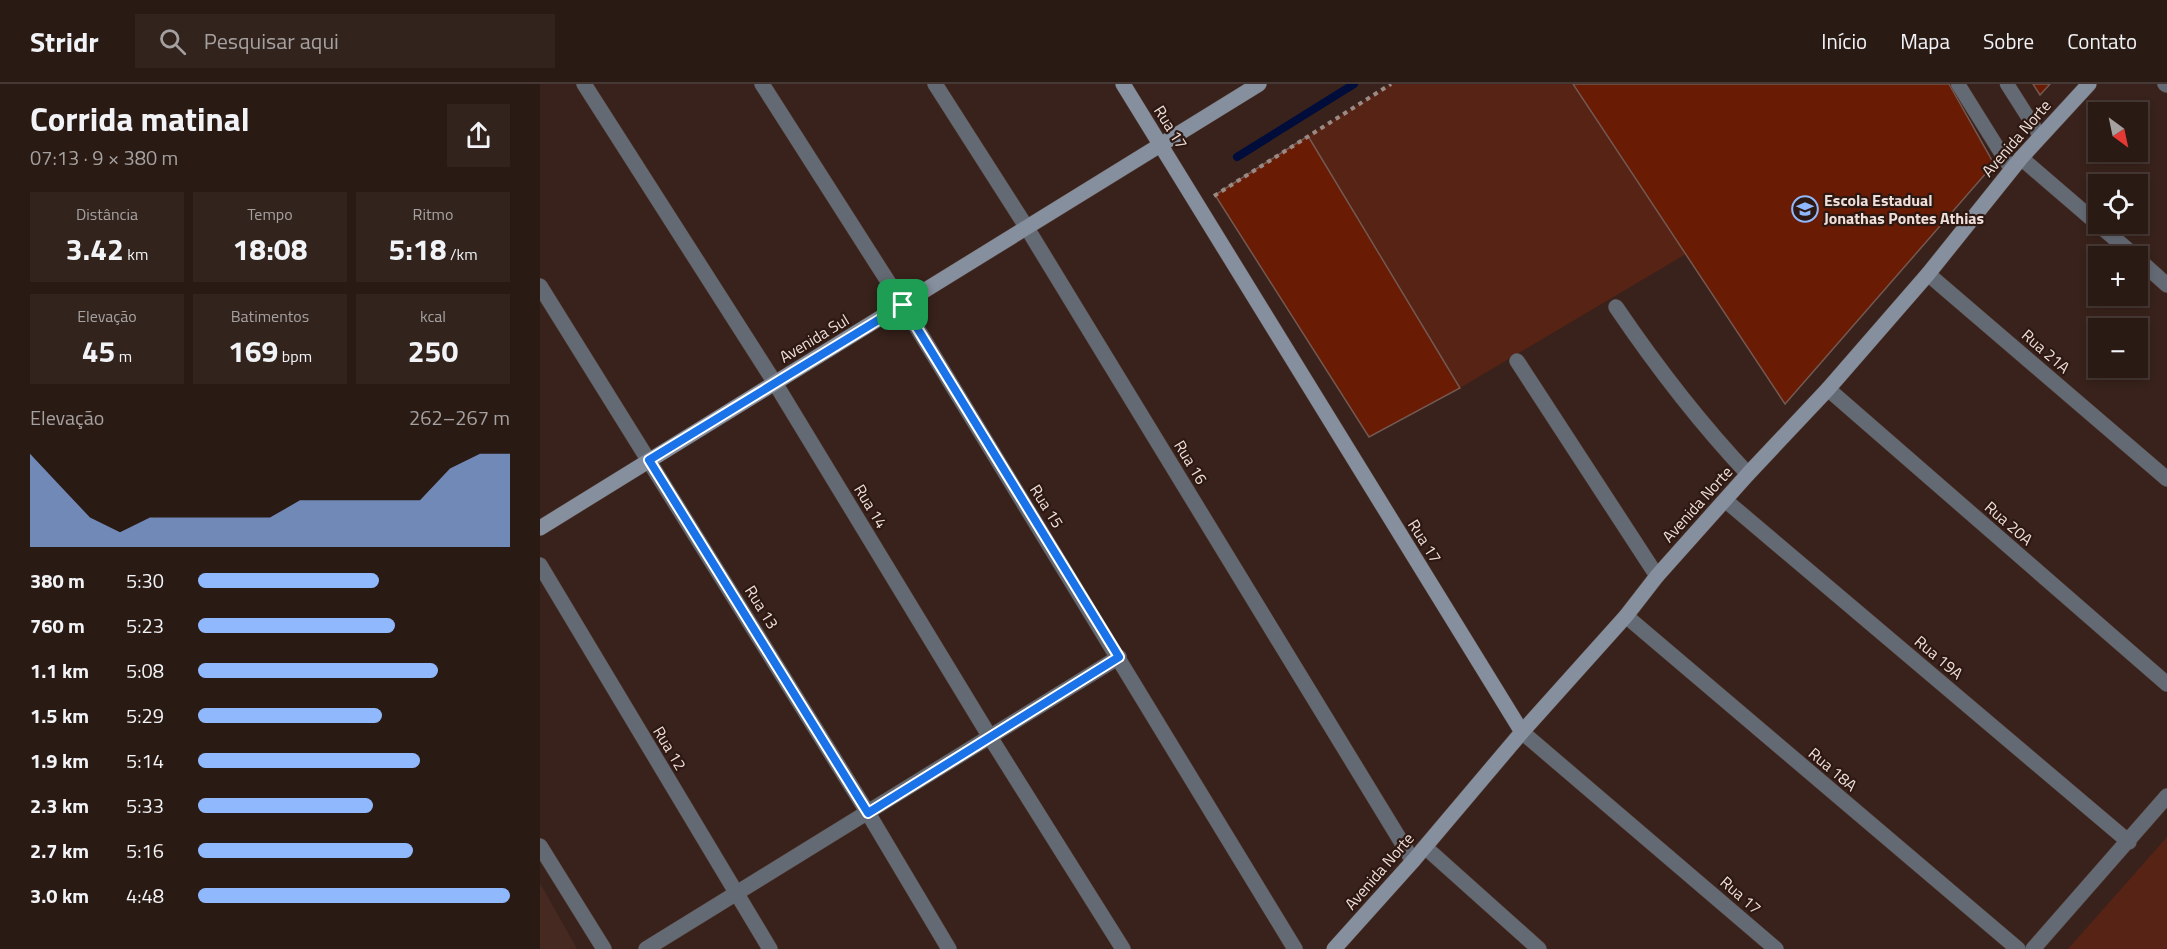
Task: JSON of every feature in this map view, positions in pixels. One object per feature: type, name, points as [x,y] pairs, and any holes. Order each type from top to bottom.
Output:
[{"type":"street","name":"Rua 14","points":[[584,84],[775,383],[990,737],[1123,949]]},
{"type":"street","name":"Rua 15","points":[[762,84],[903,305],[1295,949]]},
{"type":"street","name":"Rua 16","points":[[935,84],[1027,228],[1413,861]]},
{"type":"street","name":"Rua 17","points":[[1123,84],[1522,732],[1776,949]]},
{"type":"street","name":"Avenida Sul","points":[[540,528],[1259,84]]},
{"type":"street","name":"Avenida Norte","points":[[1334,949],[1626,616],[1657,576],[1828,389],[1928,274],[2016,164],[2089,84]]},
{"type":"street","points":[[2016,164],[2121,246]]},
{"type":"street","points":[[2148,268],[2167,285]]},
{"type":"street","name":"Rua 21A","points":[[1928,274],[2167,479]]},
{"type":"street","name":"Rua 13","points":[[540,286],[868,813],[949,949]]},
{"type":"street","points":[[1616,308],[1654,363],[1718,443],[1748,474]]},
{"type":"street","points":[[1517,361],[1657,576]]},
{"type":"street","name":"Rua 20A","points":[[1828,389],[2167,684]]},
{"type":"street","name":"Rua 19A","points":[[1725,500],[2129,842]]},
{"type":"street","name":"Rua 12","points":[[540,565],[770,949]]},
{"type":"street","name":"Rua 18A","points":[[1626,616],[2018,949]]},
{"type":"street","points":[[646,949],[1119,657]]},
{"type":"street","points":[[2032,949],[2129,842],[2167,796]]},
{"type":"street","points":[[540,846],[604,949]]},
{"type":"street","points":[[1425,847],[1539,949]]},
{"type":"lane","points":[[1958,84],[2016,164]]},
{"type":"lane","points":[[2007,84],[2040,136]]},
{"type":"path","points":[[1198,206],[1391,84]]},
{"type":"shaded area","points":[[1391,84],[1573,84],[1686,254],[1460,388],[1308,136]]},
{"type":"shaded area","points":[[2167,837],[2167,949],[2068,949]]},
{"type":"shaded area","points":[[540,883],[577,949],[540,949]]},
{"type":"building","name":"Escola Estadual Jonathas Pontes Athias","points":[[1573,84],[1949,84],[1994,164],[1785,404]]},
{"type":"building","points":[[2033,84],[2050,84],[2040,95]]},
{"type":"building","points":[[1308,136],[1460,388],[1369,437],[1215,195]]},
{"type":"waterway","points":[[1237,157],[1354,84]]},
{"type":"place","name":"Escola Estadual Jonathas Pontes Athias","points":[[1805,209]]},
{"type":"route","points":[[903,305],[1119,657],[868,813],[649,460],[903,305]]}]
